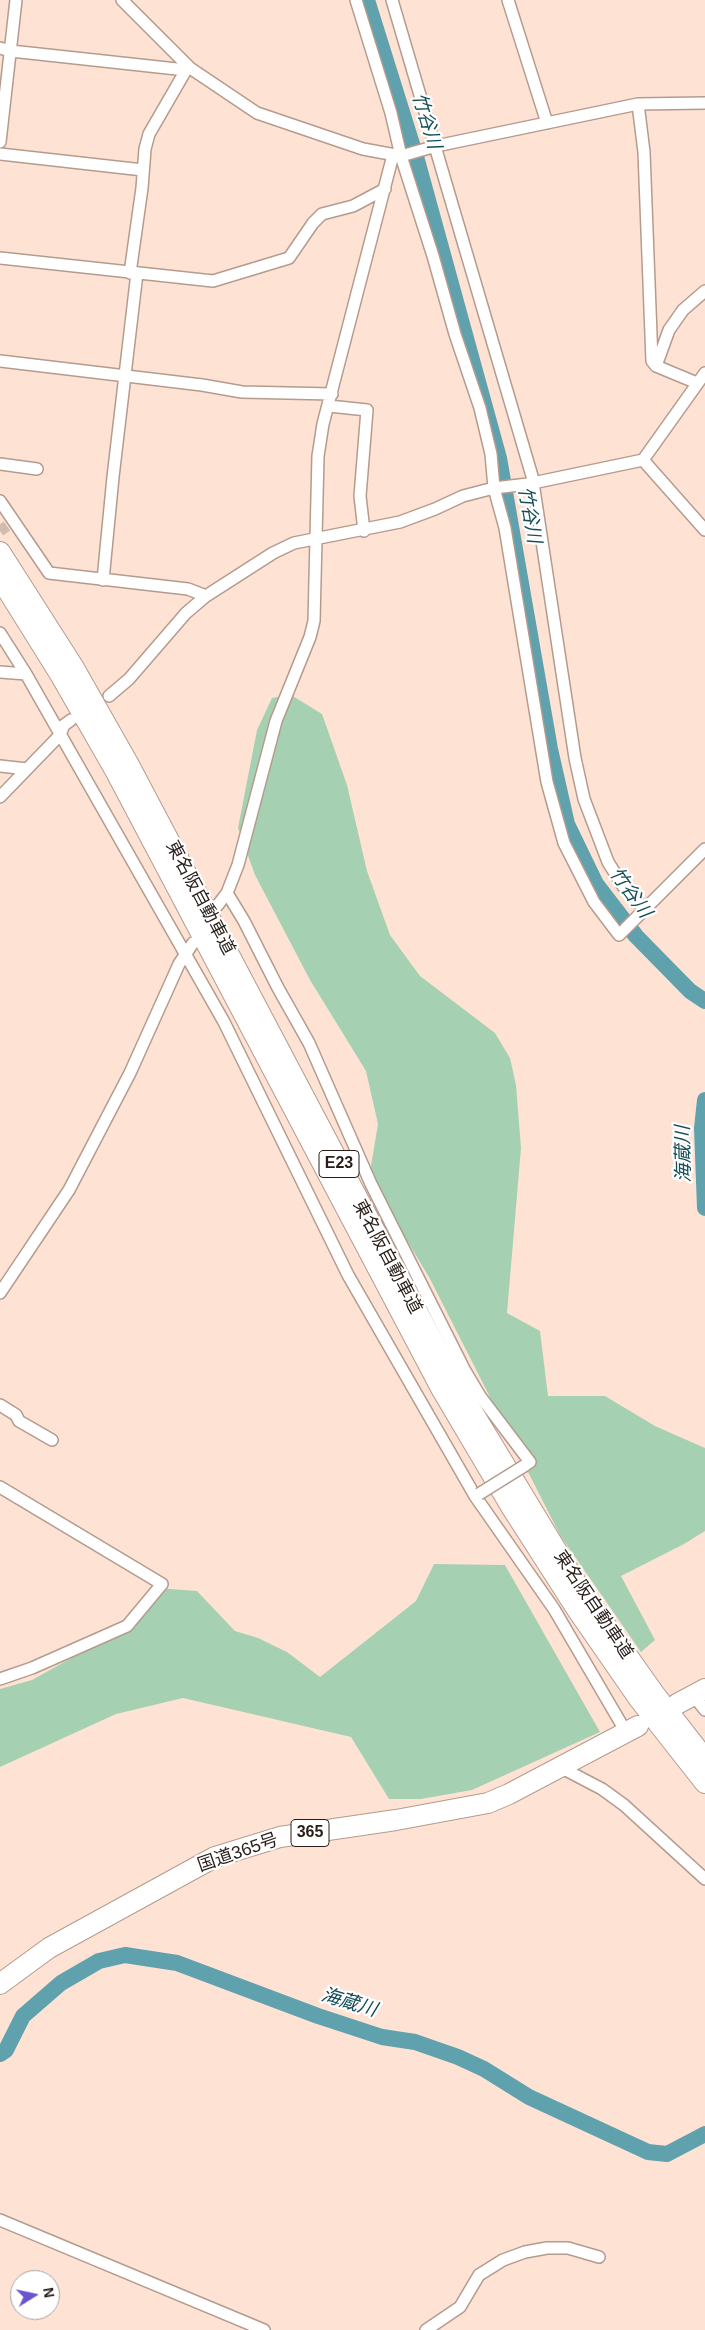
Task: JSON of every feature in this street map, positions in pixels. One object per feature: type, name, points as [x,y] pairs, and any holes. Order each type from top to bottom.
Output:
[{"type":"highway","name":"東名阪自動車道","points":[[0,552],[74,668],[129,765],[455,1383],[578,1586],[656,1696],[705,1758]]},
{"type":"highway","name":"東名阪自動車道","points":[[0,578],[61,676],[116,772],[442,1390],[510,1505],[578,1611],[639,1699],[705,1783]]},
{"type":"highway","name":"国道365号","points":[[0,1984],[49,1948],[215,1857],[280,1837],[467,1808],[509,1794],[632,1729]]},
{"type":"street","points":[[0,142],[5,49],[16,0]]},
{"type":"street","points":[[122,0],[188,69],[257,113],[363,149],[400,155],[638,104],[705,103]]},
{"type":"street","points":[[356,0],[392,113],[400,155],[433,256],[454,334],[480,408],[505,528],[541,751],[556,820],[572,862],[594,902],[618,934],[705,849]]},
{"type":"street","points":[[392,0],[432,148],[531,483],[560,666],[584,799],[608,862],[623,886],[642,910]]},
{"type":"street","points":[[508,0],[547,123]]},
{"type":"street","points":[[5,49],[188,69]]},
{"type":"street","points":[[103,580],[126,375],[144,149],[149,134],[188,69]]},
{"type":"street","points":[[638,104],[644,152],[652,360],[656,366],[697,383]]},
{"type":"street","points":[[0,154],[143,170]]},
{"type":"street","points":[[217,906],[226,893],[244,848],[276,720],[310,637],[316,594],[314,538],[318,456],[332,394],[385,189],[400,155]]},
{"type":"street","points":[[0,258],[213,281],[289,258],[313,223],[322,214],[353,206],[385,189]]},
{"type":"street","points":[[656,366],[669,330],[682,310],[705,291]]},
{"type":"street","points":[[0,361],[126,375],[242,392],[332,394]]},
{"type":"street","points":[[109,696],[129,679],[186,613],[206,596],[273,553],[294,543],[314,538],[364,531],[400,522],[463,496],[643,460],[705,373]]},
{"type":"street","points":[[329,406],[367,410],[360,496],[364,531]]},
{"type":"street","points":[[643,460],[705,530]]},
{"type":"street","points":[[0,464],[38,469]]},
{"type":"street","points":[[0,501],[11,524],[49,573],[188,589],[206,596]]},
{"type":"street","points":[[0,633],[26,674],[224,1022],[348,1276],[477,1495],[632,1729]]},
{"type":"street","points":[[0,672],[26,674]]},
{"type":"street","points":[[0,797],[60,735],[64,725],[71,720]]},
{"type":"street","points":[[0,766],[27,769]]},
{"type":"street","points":[[226,893],[244,921],[309,1043],[371,1184],[464,1370],[480,1396],[530,1462],[477,1495]]},
{"type":"street","points":[[0,1293],[70,1190],[130,1073],[162,998],[185,954],[193,943]]},
{"type":"street","points":[[0,1405],[16,1415],[19,1421],[52,1440]]},
{"type":"street","points":[[0,1487],[162,1584],[126,1626],[32,1668],[0,1679]]},
{"type":"street","points":[[560,1767],[602,1789],[624,1805],[705,1879]]},
{"type":"street","points":[[0,2220],[264,2330]]},
{"type":"street","points":[[426,2330],[460,2307],[479,2275],[503,2260],[524,2252],[546,2248],[568,2248],[599,2257]]},
{"type":"green space","points":[[291,695],[322,714],[347,785],[367,871],[390,935],[420,976],[495,1033],[510,1058],[516,1085],[521,1148],[507,1313],[540,1331],[548,1396],[605,1396],[655,1426],[705,1448],[705,1531],[684,1544],[621,1576],[655,1640],[641,1652],[560,1535],[429,1277],[369,1178],[378,1124],[366,1071],[310,980],[255,875],[238,828],[257,730],[272,698]]},
{"type":"green space","points":[[434,1564],[505,1565],[600,1732],[472,1790],[421,1799],[389,1799],[351,1737],[183,1698],[116,1714],[0,1767],[0,1689],[32,1680],[116,1633],[157,1588],[197,1591],[235,1631],[258,1638],[287,1652],[320,1677],[416,1601]]},
{"type":"waterway","name":"竹谷川","points":[[367,0],[417,160],[499,458],[550,749],[567,824],[596,884],[636,936],[690,991],[705,1001]]},
{"type":"waterway","name":"海蔵川","points":[[705,1100],[702,1128],[705,1208]]},
{"type":"waterway","name":"海蔵川","points":[[0,2054],[6,2050],[23,2016],[61,1983],[99,1961],[125,1955],[177,1963],[318,2016],[382,2037],[415,2042],[458,2057],[484,2069],[529,2097],[648,2152],[667,2154],[705,2134]]},
{"type":"tunnel","points":[[0,531],[7,526]]}]
